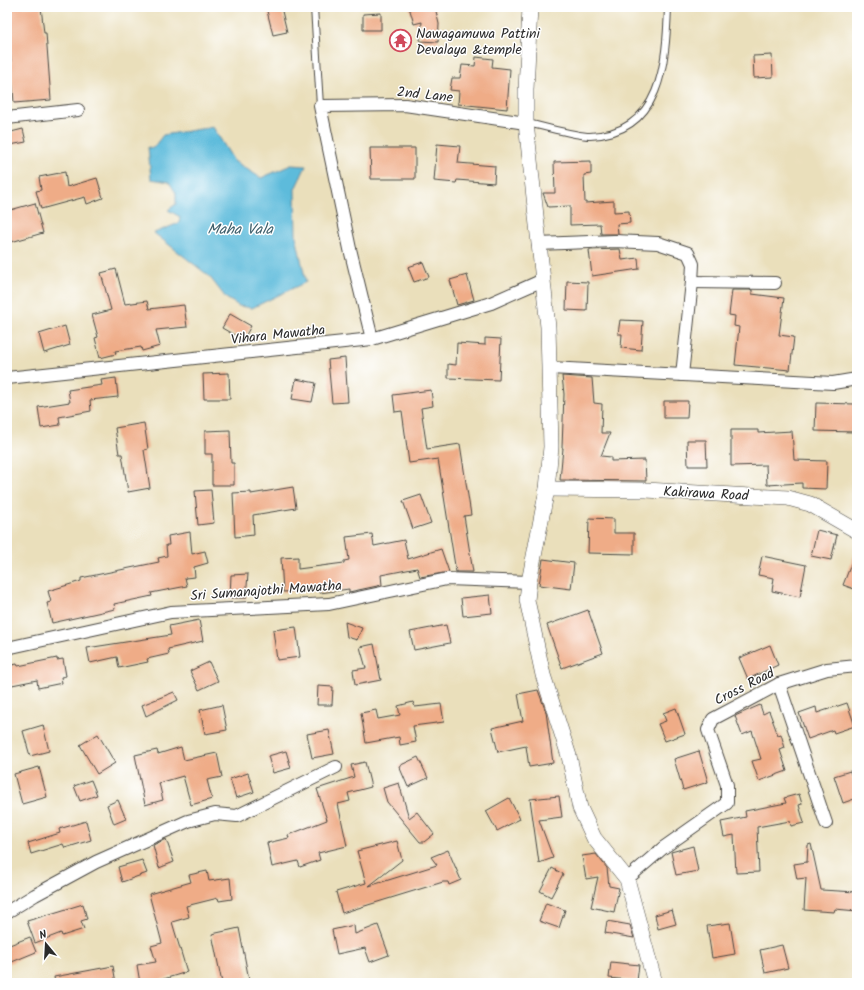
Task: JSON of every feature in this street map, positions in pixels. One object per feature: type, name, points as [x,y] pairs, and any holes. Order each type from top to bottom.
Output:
[{"type":"street","points":[[530,7],[526,123],[543,280],[550,368],[551,447],[547,489],[529,582],[527,600],[543,675],[569,756],[580,808],[594,838],[627,879],[655,983]]},
{"type":"street","name":"2nd Lane","points":[[320,106],[405,105],[526,123]]},
{"type":"street","points":[[320,106],[350,249],[372,339]]},
{"type":"street","points":[[7,118],[78,110]]},
{"type":"street","points":[[538,244],[615,242],[658,243],[688,253],[693,264],[682,375]]},
{"type":"street","name":"Vihara Mawatha","points":[[7,378],[372,339],[491,303],[543,280]]},
{"type":"street","points":[[692,282],[775,283]]},
{"type":"street","points":[[550,368],[833,383],[857,379]]},
{"type":"street","name":"Kakirawa Road","points":[[547,489],[646,490],[788,498],[810,504],[857,531]]},
{"type":"street","name":"Sri Sumanajothi Mawatha","points":[[7,648],[172,612],[329,604],[447,579],[529,582]]},
{"type":"street","name":"Cross Road","points":[[627,879],[663,848],[727,803],[727,785],[708,730],[714,719],[779,684],[827,669],[857,666]]},
{"type":"street","points":[[779,684],[826,823]]},
{"type":"street","points":[[7,912],[96,862],[188,821],[215,814],[238,816],[336,767]]},
{"type":"lane","points":[[314,7],[320,106]]},
{"type":"lane","points":[[526,123],[589,136],[614,132],[640,117],[656,94],[665,60],[668,7]]},
{"type":"water","name":"Maha Vala","points":[[213,127],[234,161],[261,178],[291,165],[306,166],[295,189],[296,236],[306,282],[252,308],[239,306],[226,298],[209,276],[154,233],[179,223],[180,217],[168,210],[176,204],[176,193],[169,182],[151,179],[148,147],[153,148],[163,135]]},
{"type":"building","points":[[7,7],[41,7],[44,33],[46,33],[51,100],[14,103]]},
{"type":"building","points":[[266,7],[281,7],[287,32],[273,35]]},
{"type":"building","points":[[409,7],[435,7],[439,24],[438,42],[420,41],[422,22],[414,24]]},
{"type":"building","points":[[381,13],[381,30],[363,30],[363,14]]},
{"type":"building","points":[[772,55],[773,77],[754,78],[753,56]]},
{"type":"building","points":[[476,57],[493,59],[492,67],[510,69],[507,109],[458,104],[459,91],[450,90],[452,78],[460,78],[462,65],[475,66]]},
{"type":"building","points":[[23,129],[26,142],[10,145],[7,133]]},
{"type":"building","points":[[437,144],[460,146],[458,163],[495,166],[494,183],[457,180],[456,183],[434,181]]},
{"type":"building","points":[[370,148],[415,148],[415,179],[371,179]]},
{"type":"building","points":[[591,161],[591,174],[584,175],[585,203],[614,201],[614,212],[629,211],[630,223],[617,224],[618,234],[601,234],[600,224],[570,225],[570,206],[548,207],[543,193],[555,193],[554,162]]},
{"type":"building","points":[[65,172],[67,187],[97,178],[103,198],[87,204],[85,197],[41,209],[36,191],[41,190],[39,177]]},
{"type":"building","points":[[35,203],[43,233],[11,242],[7,229],[7,211]]},
{"type":"building","points":[[620,249],[622,260],[638,258],[639,269],[592,276],[589,250]]},
{"type":"building","points":[[423,262],[429,277],[414,282],[408,267]]},
{"type":"building","points":[[116,269],[125,304],[147,301],[149,309],[184,305],[187,327],[156,330],[160,346],[142,351],[141,347],[115,351],[116,354],[100,358],[95,338],[98,337],[92,315],[111,310],[101,273]]},
{"type":"building","points":[[467,275],[474,300],[457,305],[450,280]]},
{"type":"building","points":[[567,281],[588,282],[587,311],[566,310]]},
{"type":"building","points":[[732,290],[752,290],[752,294],[784,298],[779,335],[794,337],[790,370],[735,365],[739,327],[734,326],[735,316],[729,315]]},
{"type":"building","points":[[230,314],[251,326],[243,340],[222,328]]},
{"type":"building","points":[[620,320],[643,321],[641,350],[621,348],[622,334],[618,334]]},
{"type":"building","points":[[65,326],[70,345],[44,353],[39,334]]},
{"type":"building","points":[[485,338],[501,339],[499,380],[448,378],[448,364],[456,365],[457,343],[485,345]]},
{"type":"building","points":[[345,358],[348,402],[332,403],[328,360]]},
{"type":"building","points":[[229,373],[230,399],[204,399],[203,374]]},
{"type":"building","points":[[562,376],[592,378],[594,403],[602,404],[601,433],[610,433],[601,456],[611,457],[611,461],[645,460],[646,481],[560,480],[563,448],[564,394]]},
{"type":"building","points":[[116,378],[118,397],[90,400],[91,411],[59,417],[60,425],[41,428],[38,407],[70,402],[68,390],[102,385],[101,380]]},
{"type":"building","points":[[296,379],[316,383],[312,402],[292,399]]},
{"type":"building","points":[[431,390],[433,406],[421,408],[427,449],[460,444],[471,515],[464,516],[473,572],[456,572],[438,459],[409,463],[402,411],[395,412],[393,395]]},
{"type":"building","points":[[664,401],[688,401],[687,418],[664,418]]},
{"type":"building","points":[[816,403],[855,404],[854,432],[815,431]]},
{"type":"building","points":[[144,423],[148,449],[144,450],[150,488],[128,492],[122,454],[119,454],[115,428]]},
{"type":"building","points":[[230,430],[231,463],[234,463],[234,485],[212,485],[212,454],[205,454],[205,431]]},
{"type":"building","points":[[731,430],[758,430],[758,433],[792,431],[794,460],[827,461],[826,489],[802,488],[802,483],[767,485],[766,465],[731,466]]},
{"type":"building","points":[[687,440],[706,440],[707,466],[688,466]]},
{"type":"building","points":[[293,487],[296,508],[253,515],[254,535],[235,537],[233,493],[251,492],[251,494]]},
{"type":"building","points":[[211,490],[214,523],[198,525],[195,491]]},
{"type":"building","points":[[421,495],[431,523],[413,529],[403,501]]},
{"type":"building","points":[[589,518],[614,519],[614,533],[634,533],[634,554],[588,553]]},
{"type":"building","points":[[817,530],[837,535],[831,560],[811,556]]},
{"type":"building","points":[[190,532],[192,554],[205,551],[208,563],[194,567],[195,577],[185,578],[187,586],[151,593],[152,596],[114,604],[115,609],[52,623],[47,603],[51,602],[48,591],[81,581],[81,578],[159,562],[158,558],[167,556],[166,545],[169,545],[168,536]]},
{"type":"building","points":[[372,534],[374,546],[404,540],[408,559],[441,549],[449,572],[420,577],[417,568],[381,575],[382,585],[349,592],[349,589],[320,593],[320,590],[283,592],[281,558],[298,557],[298,569],[344,563],[344,561],[349,560],[346,537]]},
{"type":"building","points":[[857,551],[857,590],[843,585]]},
{"type":"building","points":[[762,556],[806,565],[800,597],[772,591],[774,578],[758,575]]},
{"type":"building","points":[[543,559],[574,563],[571,589],[539,585]]},
{"type":"building","points":[[248,574],[246,598],[230,598],[231,575]]},
{"type":"building","points":[[490,595],[492,613],[463,616],[461,598]]},
{"type":"building","points":[[588,610],[603,653],[562,668],[547,625]]},
{"type":"building","points":[[199,620],[203,641],[168,649],[169,654],[147,659],[148,662],[119,668],[117,657],[90,663],[87,648],[171,635],[169,626]]},
{"type":"building","points":[[345,622],[362,628],[357,640],[347,637]]},
{"type":"building","points":[[446,625],[450,643],[414,650],[410,632]]},
{"type":"building","points":[[296,627],[300,657],[277,660],[273,630]]},
{"type":"building","points":[[374,644],[381,680],[355,685],[353,670],[366,668],[360,647]]},
{"type":"building","points":[[770,645],[778,665],[748,679],[739,658]]},
{"type":"building","points":[[57,658],[57,660],[63,659],[66,676],[61,677],[62,683],[38,688],[37,680],[7,686],[7,666],[17,664],[18,666]]},
{"type":"building","points":[[209,662],[218,681],[199,690],[190,671]]},
{"type":"building","points":[[318,686],[333,687],[332,705],[317,705]]},
{"type":"building","points":[[538,690],[546,712],[553,763],[529,767],[526,746],[498,752],[492,728],[523,721],[518,694]]},
{"type":"building","points":[[174,692],[178,700],[146,716],[142,705]]},
{"type":"building","points":[[413,702],[415,707],[441,704],[444,722],[413,726],[416,742],[400,745],[399,737],[366,743],[361,713],[376,710],[378,719],[400,715],[398,706]]},
{"type":"building","points":[[847,703],[855,726],[834,733],[833,730],[808,739],[799,713],[816,707],[817,713]]},
{"type":"building","points":[[222,705],[227,730],[205,734],[200,710]]},
{"type":"building","points":[[760,705],[763,714],[769,711],[778,735],[781,734],[785,748],[780,750],[787,771],[759,781],[752,761],[761,759],[752,731],[742,735],[735,716]]},
{"type":"building","points":[[676,708],[685,734],[665,741],[658,724],[666,721],[663,713]]},
{"type":"building","points":[[43,725],[49,751],[30,756],[23,731]]},
{"type":"building","points":[[329,730],[334,754],[312,758],[307,734]]},
{"type":"building","points":[[98,734],[115,763],[97,774],[80,745]]},
{"type":"building","points":[[181,747],[184,760],[217,753],[222,777],[207,780],[212,799],[191,805],[183,776],[159,783],[163,800],[145,805],[135,755],[157,750],[158,754]]},
{"type":"building","points":[[286,751],[291,768],[273,773],[268,756]]},
{"type":"building","points":[[699,751],[708,782],[683,790],[674,759]]},
{"type":"building","points":[[418,757],[428,778],[408,787],[399,766]]},
{"type":"building","points":[[365,762],[371,787],[348,793],[350,801],[338,804],[347,846],[318,853],[320,860],[300,867],[298,861],[272,867],[267,843],[289,838],[288,835],[327,820],[317,789],[354,777],[351,765]]},
{"type":"building","points":[[39,767],[47,797],[22,804],[14,774]]},
{"type":"building","points":[[850,771],[857,791],[857,798],[843,803],[834,776]]},
{"type":"building","points":[[248,773],[254,792],[236,798],[230,779]]},
{"type":"building","points":[[91,780],[97,795],[80,801],[74,786]]},
{"type":"building","points":[[399,783],[409,818],[417,812],[434,834],[424,842],[420,842],[387,802],[383,788]]},
{"type":"building","points":[[799,794],[802,804],[799,805],[804,823],[791,826],[790,821],[757,827],[759,872],[736,873],[734,835],[724,837],[721,822],[746,817],[745,811],[786,803],[784,798]]},
{"type":"building","points":[[559,796],[562,817],[539,820],[553,858],[539,863],[530,799]]},
{"type":"building","points":[[509,798],[520,819],[497,831],[486,811]]},
{"type":"building","points":[[118,800],[126,819],[114,824],[107,805]]},
{"type":"building","points":[[86,821],[91,840],[65,848],[63,844],[31,854],[28,843],[60,833],[59,829]]},
{"type":"building","points":[[166,839],[174,862],[159,868],[153,845]]},
{"type":"building","points":[[397,841],[402,860],[369,886],[437,865],[431,857],[448,850],[461,880],[449,885],[448,882],[443,882],[342,913],[336,892],[366,883],[357,851]]},
{"type":"building","points":[[811,844],[821,890],[857,892],[857,911],[835,909],[834,912],[804,910],[806,878],[797,879],[794,864],[807,862],[808,845]]},
{"type":"building","points":[[693,846],[698,871],[676,875],[671,852]]},
{"type":"building","points":[[596,854],[607,868],[609,886],[619,888],[614,912],[591,907],[598,877],[586,879],[582,856]]},
{"type":"building","points":[[142,860],[147,873],[122,882],[118,867]]},
{"type":"building","points":[[552,868],[563,874],[551,897],[540,891]]},
{"type":"building","points":[[207,871],[209,881],[230,878],[232,899],[219,901],[218,898],[186,906],[189,917],[172,922],[187,972],[157,981],[157,983],[140,983],[137,965],[156,962],[151,946],[162,943],[149,894],[191,882],[189,875]]},
{"type":"building","points":[[546,903],[565,910],[559,928],[539,921]]},
{"type":"building","points":[[83,904],[87,919],[81,921],[84,929],[62,936],[61,933],[35,943],[27,921]]},
{"type":"building","points":[[672,910],[676,924],[658,929],[655,915]]},
{"type":"building","points":[[607,921],[630,925],[634,938],[605,933]]},
{"type":"building","points":[[730,923],[735,954],[712,958],[707,926]]},
{"type":"building","points":[[354,925],[355,934],[378,925],[389,955],[370,962],[365,948],[337,954],[332,930]]},
{"type":"building","points":[[239,928],[249,980],[222,983],[212,934]]},
{"type":"building","points":[[30,937],[36,952],[7,964],[7,946]]},
{"type":"building","points":[[782,945],[788,968],[765,973],[760,950]]},
{"type":"building","points":[[611,962],[639,965],[637,981],[609,978]]},
{"type":"building","points":[[113,966],[116,983],[55,983],[54,977]]},
{"type":"place","name":"Nawagamuwa Pattini Devalaya &temple","points":[[400,41]]}]
